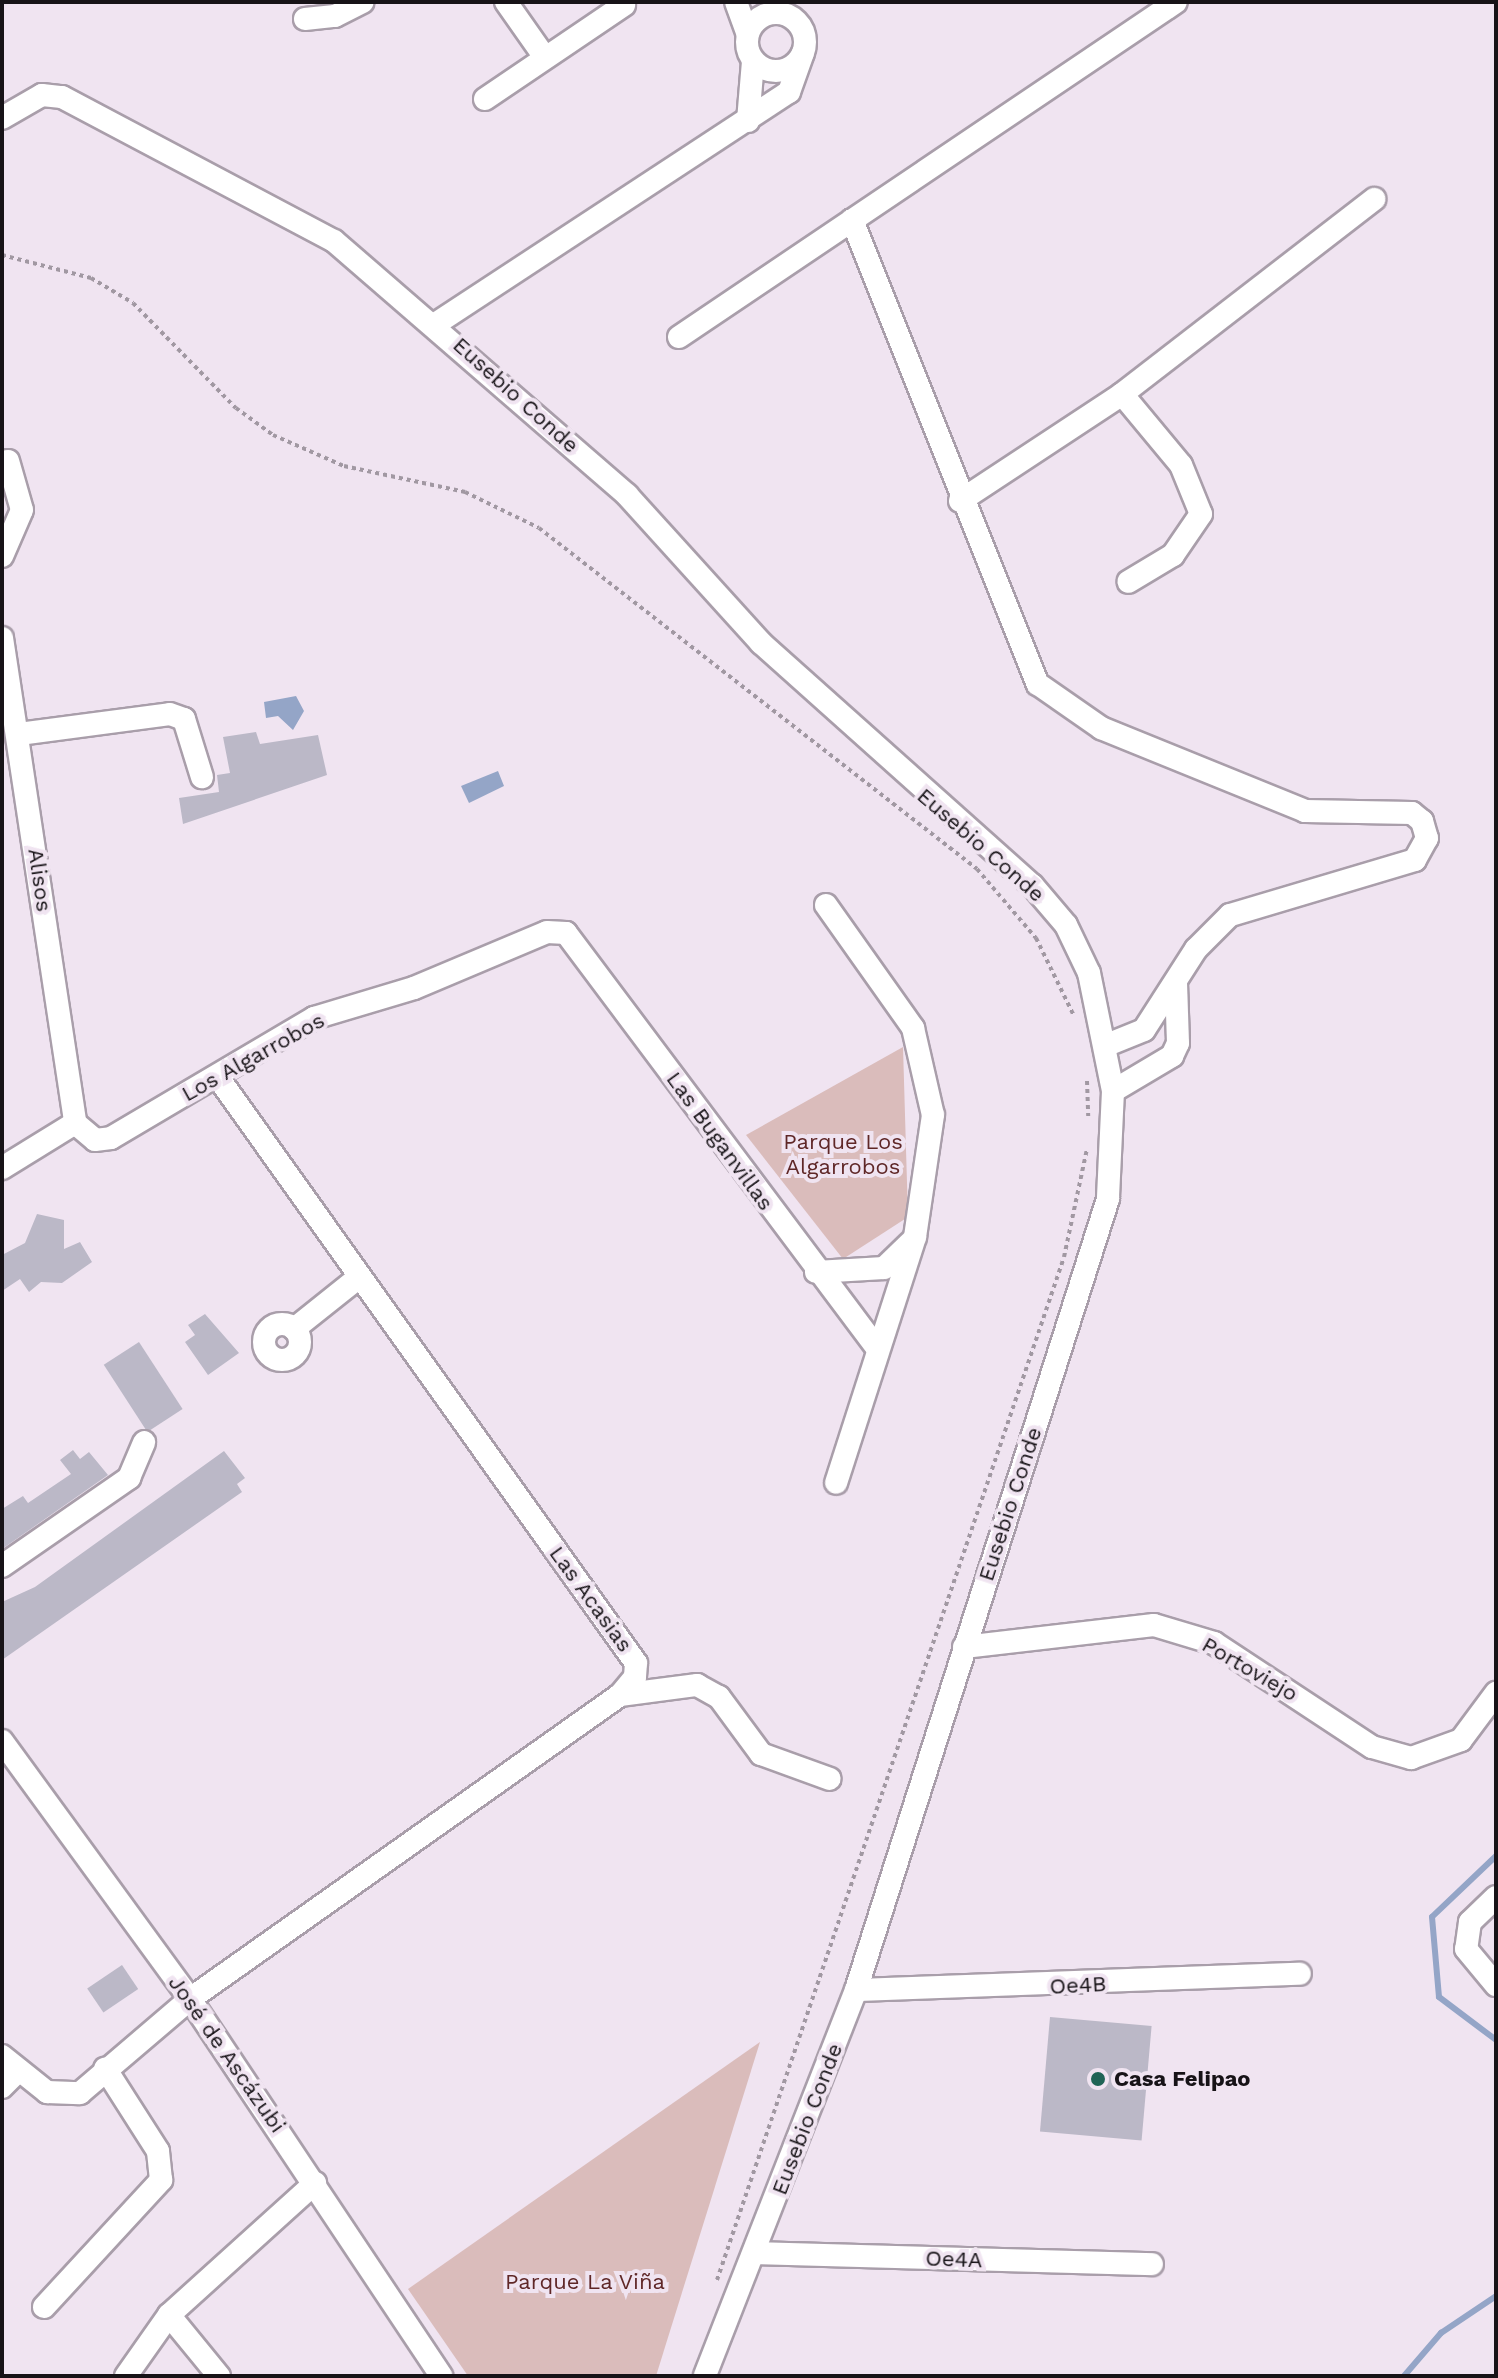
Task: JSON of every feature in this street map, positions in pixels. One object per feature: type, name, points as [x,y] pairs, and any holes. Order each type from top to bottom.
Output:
[{"type":"street","points":[[305,19],[335,16],[363,2]]},
{"type":"street","points":[[506,2],[544,56]]},
{"type":"street","points":[[736,2],[753,62],[748,121]]},
{"type":"street","points":[[679,337],[1176,2]]},
{"type":"street","points":[[485,99],[544,56],[624,5]]},
{"type":"street","points":[[437,323],[789,92],[803,53],[801,26],[776,7],[758,18],[747,33]]},
{"type":"street","points":[[753,62],[780,72],[803,53]]},
{"type":"street","name":"Eusebio Conde","points":[[2,118],[42,95],[62,97],[334,241],[437,323],[627,495],[772,654],[1032,885],[1072,937],[1107,1045],[1113,1091],[1108,1199],[856,1990],[705,2376]]},
{"type":"street","points":[[960,501],[1122,394],[1374,199]]},
{"type":"street","points":[[852,220],[960,501],[1038,684],[1062,706],[1305,811],[1412,813],[1422,821],[1427,838],[1415,860],[1230,915],[1176,982],[1144,1030],[1107,1045]]},
{"type":"street","points":[[1122,394],[1181,465],[1201,514],[1173,555],[1128,582]]},
{"type":"street","points":[[2,556],[22,510],[8,461]]},
{"type":"street","name":"Alisos","points":[[2,638],[19,734],[75,1123]]},
{"type":"street","points":[[19,734],[170,714],[184,719],[202,777]]},
{"type":"street","points":[[826,905],[913,1028],[933,1115],[915,1237],[836,1483]]},
{"type":"street","name":"Los Algarrobos","points":[[75,1123],[95,1140],[111,1138],[314,1018],[414,988],[547,932],[566,933]]},
{"type":"street","name":"Las Buganvillas","points":[[566,933],[816,1272],[877,1348]]},
{"type":"street","points":[[1113,1091],[1172,1056],[1178,1043],[1176,982]]},
{"type":"street","name":"Las Acasias","points":[[217,1076],[358,1278],[636,1663],[620,1695]]},
{"type":"street","points":[[2,1168],[75,1123]]},
{"type":"street","points":[[816,1272],[884,1268],[915,1237]]},
{"type":"street","points":[[294,1329],[358,1278]]},
{"type":"street","points":[[2,1566],[129,1478],[144,1442]]},
{"type":"street","name":"Portoviejo","points":[[964,1647],[1154,1625],[1214,1643],[1372,1747],[1411,1758],[1461,1740],[1496,1693]]},
{"type":"street","points":[[2,2087],[10,2064],[65,2097],[80,2093],[105,2068],[190,1999],[620,1695],[697,1685],[719,1697],[761,1754],[830,1779]]},
{"type":"street","name":"José de Ascázubi","points":[[2,1741],[190,1999],[441,2376]]},
{"type":"street","points":[[1496,1897],[1470,1922],[1466,1949],[1496,1985]]},
{"type":"street","name":"Oe4B","points":[[856,1990],[1300,1974]]},
{"type":"street","points":[[44,2307],[161,2180],[158,2151],[105,2068]]},
{"type":"street","points":[[126,2376],[169,2315],[315,2183]]},
{"type":"street","name":"Oe4A","points":[[755,2253],[1152,2264]]},
{"type":"street","points":[[169,2315],[219,2376]]},
{"type":"green space","name":"Parque Los Algarrobos","points":[[903,1047],[908,1217],[843,1259],[746,1135]]},
{"type":"green space","name":"Parque La Viña","points":[[760,2042],[656,2376],[468,2376],[408,2289]]},
{"type":"water","points":[[296,696],[304,711],[293,730],[278,716],[266,718],[264,702]]},
{"type":"water","points":[[498,771],[504,786],[469,803],[461,786]]},
{"type":"building","points":[[256,732],[260,744],[318,735],[327,775],[183,824],[179,798],[219,792],[217,775],[230,773],[223,737]]},
{"type":"building","points":[[37,1214],[64,1220],[64,1249],[80,1242],[92,1262],[62,1283],[41,1282],[29,1292],[20,1279],[2,1291],[2,1255],[25,1243]]},
{"type":"building","points":[[205,1314],[239,1353],[208,1375],[185,1342],[195,1335],[188,1325]]},
{"type":"building","points":[[139,1342],[183,1409],[147,1432],[104,1365]]},
{"type":"building","points":[[73,1450],[80,1459],[89,1452],[108,1475],[2,1549],[2,1509],[23,1496],[28,1503],[71,1474],[60,1460]]},
{"type":"building","points":[[224,1451],[245,1478],[237,1484],[242,1492],[2,1660],[2,1602],[35,1587]]},
{"type":"building","points":[[122,1965],[138,1989],[103,2013],[87,1988]]},
{"type":"building","name":"Casa Felipao","points":[[1050,2017],[1152,2026],[1142,2140],[1040,2132]]},
{"type":"waterway","points":[[1496,1856],[1432,1917],[1439,1997],[1496,2040]]},
{"type":"waterway","points":[[1404,2376],[1441,2333],[1496,2296]]},
{"type":"place","name":"Casa Felipao","points":[[1098,2079]]}]
